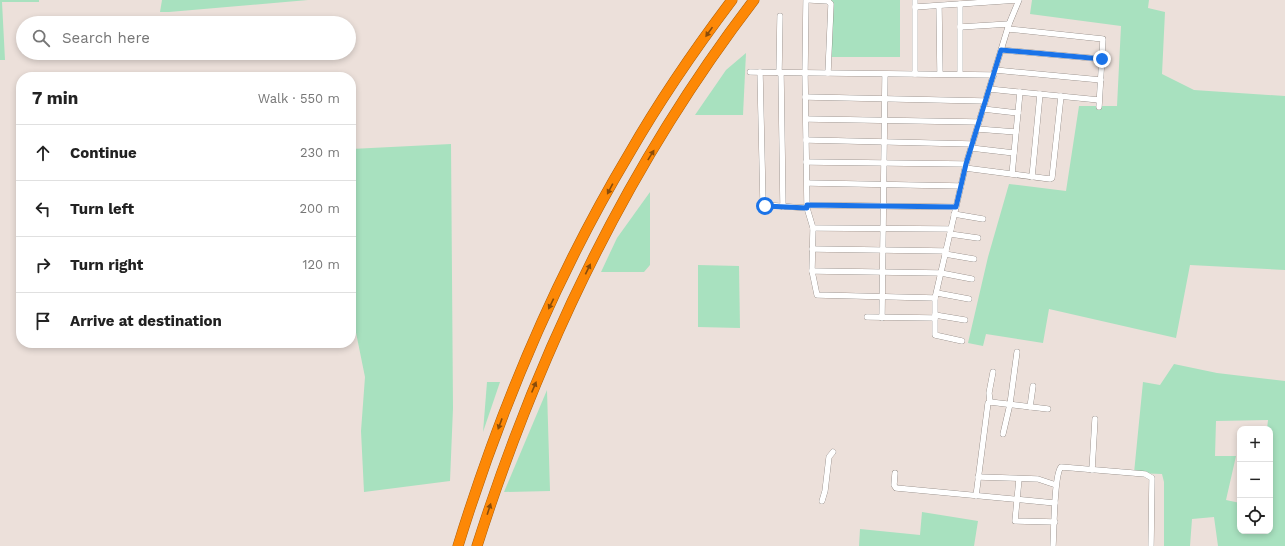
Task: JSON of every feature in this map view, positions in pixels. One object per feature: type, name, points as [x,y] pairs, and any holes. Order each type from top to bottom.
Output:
[{"type":"highway","points":[[458,546],[505,409],[537,333],[582,240],[628,154],[673,83],[732,0]]},
{"type":"highway","points":[[477,546],[521,419],[552,344],[598,247],[646,162],[689,93],[733,26],[754,0]]},
{"type":"street","points":[[806,0],[805,97],[807,207],[813,228],[812,271],[816,295],[882,297],[936,296],[969,299]]},
{"type":"street","points":[[810,0],[828,1],[831,4],[828,73]]},
{"type":"street","points":[[914,74],[915,0]]},
{"type":"street","points":[[915,8],[1019,0],[1001,50],[965,166],[936,296],[936,336],[962,341]]},
{"type":"street","points":[[960,4],[960,74]]},
{"type":"street","points":[[939,6],[940,74]]},
{"type":"street","points":[[780,16],[783,207]]},
{"type":"street","points":[[960,27],[1009,26],[1102,38],[1104,42],[1099,107]]},
{"type":"street","points":[[1001,50],[1102,59]]},
{"type":"street","points":[[750,72],[960,74],[994,72],[1101,80]]},
{"type":"street","points":[[760,72],[763,203],[765,206],[956,207]]},
{"type":"street","points":[[882,318],[885,74]]},
{"type":"street","points":[[989,89],[1100,100]]},
{"type":"street","points":[[1012,174],[1020,92]]},
{"type":"street","points":[[1032,177],[1040,94]]},
{"type":"street","points":[[806,162],[965,166],[1050,179],[1053,176],[1061,96]]},
{"type":"street","points":[[805,97],[985,101]]},
{"type":"street","points":[[983,109],[1018,113]]},
{"type":"street","points":[[806,119],[979,122]]},
{"type":"street","points":[[977,129],[1016,132]]},
{"type":"street","points":[[806,140],[971,146],[1014,153]]},
{"type":"street","points":[[807,183],[961,186]]},
{"type":"street","points":[[954,214],[983,219]]},
{"type":"street","points":[[813,228],[883,228],[950,232],[978,238]]},
{"type":"street","points":[[812,249],[946,252],[974,259]]},
{"type":"street","points":[[812,271],[941,273],[972,279]]},
{"type":"street","points":[[867,317],[882,318],[935,316],[965,320]]},
{"type":"street","points":[[1003,434],[1010,404],[1017,352]]},
{"type":"street","points":[[976,496],[993,372]]},
{"type":"street","points":[[1030,407],[1033,386]]},
{"type":"street","points":[[990,402],[1048,409]]},
{"type":"street","points":[[1092,470],[1095,419]]},
{"type":"street","points":[[822,500],[825,491],[829,457],[833,452]]},
{"type":"street","points":[[1053,546],[1056,485],[1058,470],[1062,467],[1145,474],[1152,478],[1151,546]]},
{"type":"street","points":[[895,474],[894,485],[896,488],[1055,503]]},
{"type":"street","points":[[978,477],[1038,479],[1056,485]]},
{"type":"street","points":[[1019,479],[1015,521],[1055,522]]},
{"type":"green space","points":[[0,0],[39,0],[39,2],[2,2],[5,60],[0,60]]},
{"type":"green space","points":[[162,0],[308,0],[160,12]]},
{"type":"green space","points":[[831,0],[900,0],[900,57],[829,57]]},
{"type":"green space","points":[[1032,0],[1149,0],[1148,8],[1165,12],[1162,74],[1194,90],[1285,96],[1285,270],[1190,265],[1176,338],[1049,309],[1043,343],[986,334],[983,346],[968,343],[988,257],[1009,184],[1066,191],[1079,106],[1117,106],[1121,26],[1030,14]]},
{"type":"green space","points":[[746,53],[743,115],[695,115],[726,70]]},
{"type":"green space","points":[[451,144],[453,408],[450,481],[364,492],[361,431],[365,377],[356,333],[356,149]]},
{"type":"green space","points":[[650,192],[650,265],[644,272],[601,272],[617,238]]},
{"type":"green space","points":[[698,265],[739,266],[740,328],[698,327]]},
{"type":"green space","points":[[1174,364],[1217,373],[1285,381],[1285,546],[1218,546],[1214,517],[1192,519],[1190,546],[1164,546],[1164,482],[1162,474],[1134,473],[1143,382],[1160,385]]},
{"type":"green space","points":[[487,382],[500,382],[483,432]]},
{"type":"green space","points":[[547,390],[550,491],[504,492]]},
{"type":"green space","points":[[922,512],[978,521],[974,546],[859,546],[860,529],[920,535]]},
{"type":"route","points":[[765,206],[807,208],[807,205],[956,207],[966,164],[1001,50],[1102,59]]}]
